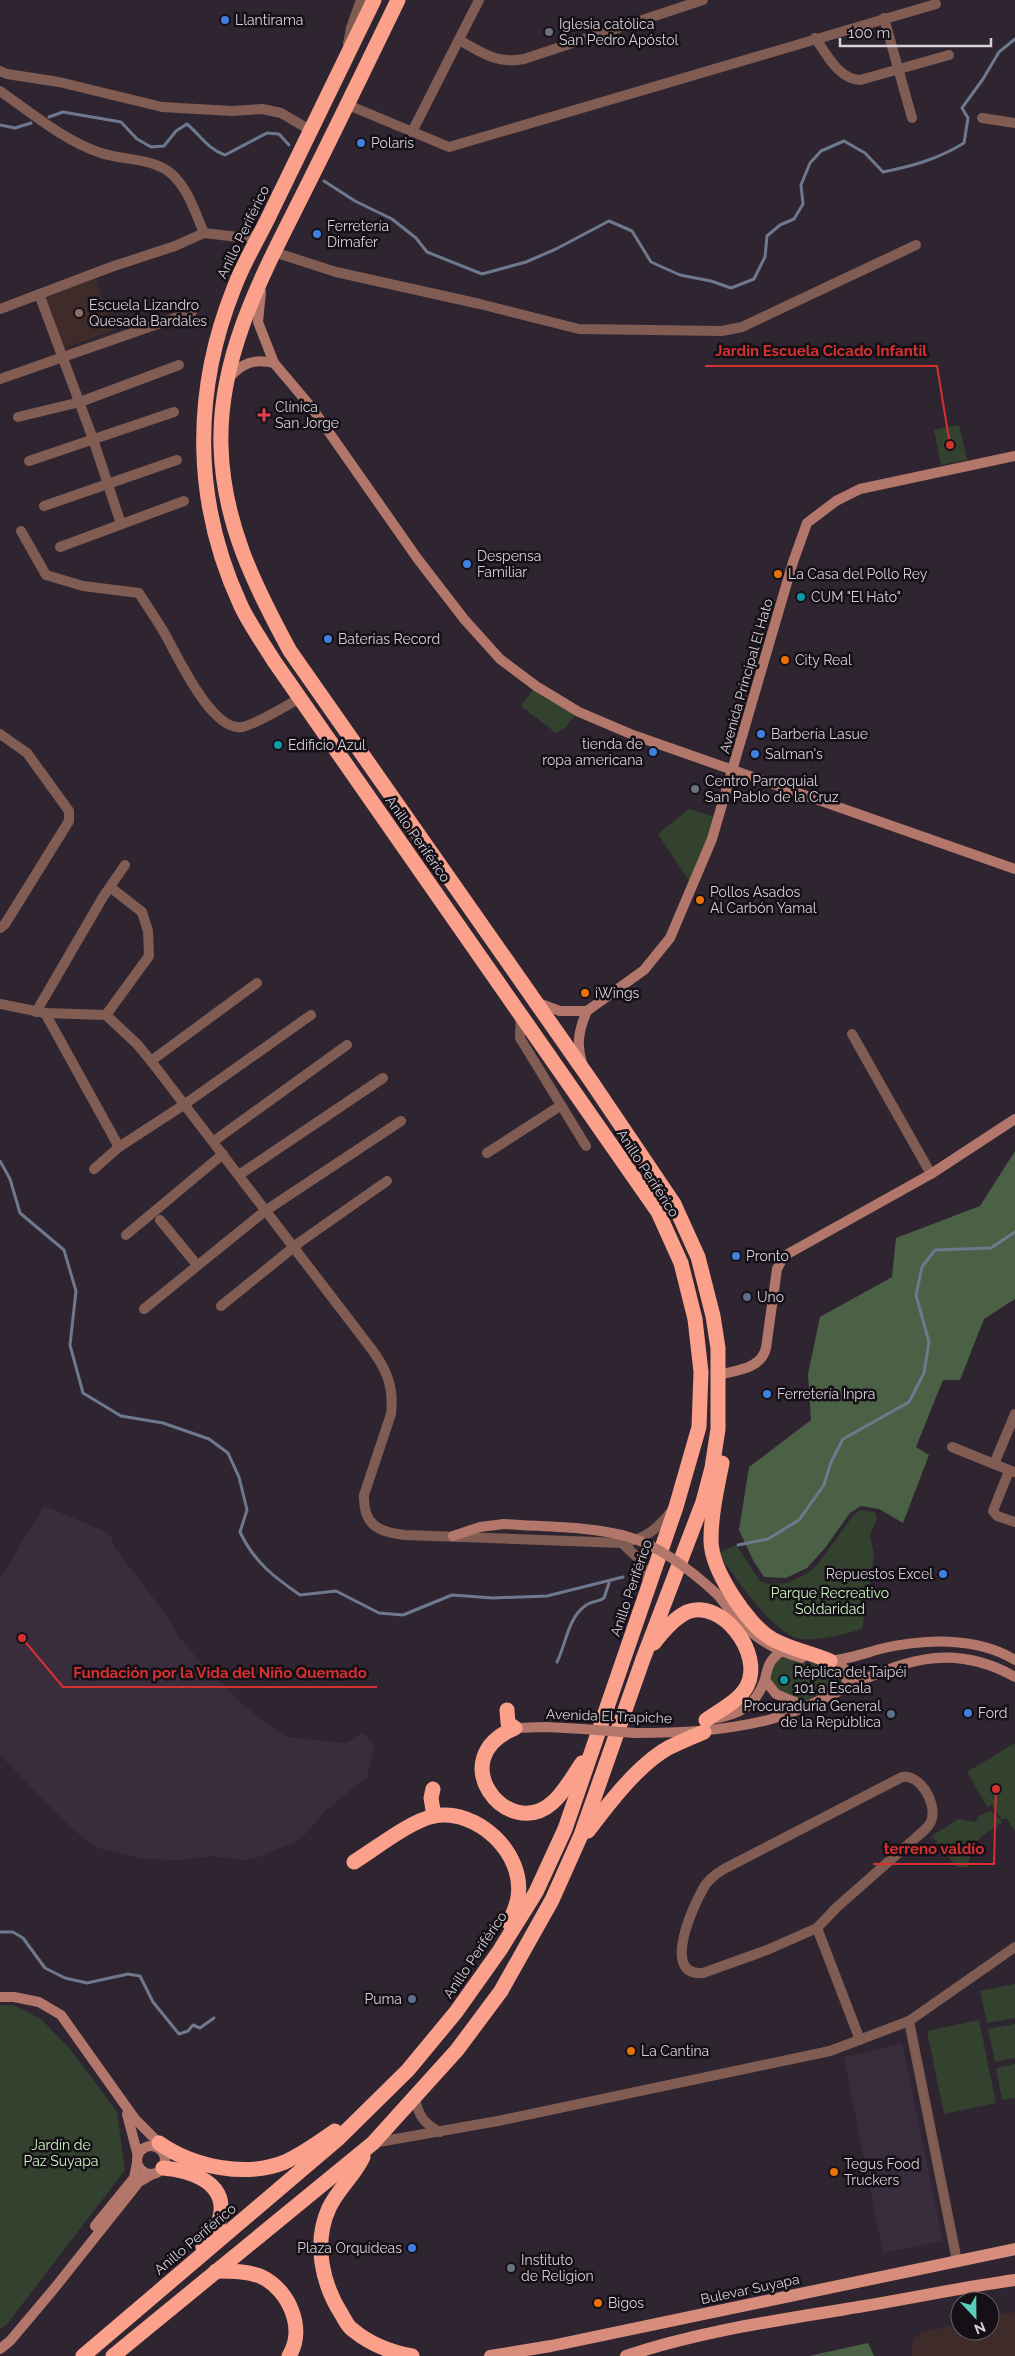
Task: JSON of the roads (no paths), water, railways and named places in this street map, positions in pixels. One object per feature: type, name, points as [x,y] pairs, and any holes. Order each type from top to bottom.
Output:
[{"type":"highway","name":"Anillo Periférico","points":[[84,2356],[339,2138],[368,2110],[408,2070],[456,2012],[500,1950],[536,1892],[565,1829],[676,1507],[699,1427],[701,1372],[695,1319],[682,1263],[658,1212],[300,698],[242,608],[223,563],[210,517],[202,450],[204,404],[215,342],[234,287],[374,0]]},
{"type":"highway","name":"Anillo Periférico","points":[[113,2356],[370,2146],[457,2050],[500,1991],[552,1900],[575,1849],[702,1502],[712,1468],[716,1436],[718,1375],[713,1316],[698,1257],[674,1204],[591,1081],[290,651],[256,588],[232,521],[225,485],[221,446],[222,406],[226,380],[243,323],[264,272],[398,0]]},
{"type":"highway","points":[[718,1392],[724,1402],[727,1417],[726,1438],[711,1542],[715,1562],[736,1601],[746,1614],[772,1638],[835,1661]]},
{"type":"highway","points":[[575,1849],[604,1809],[647,1764],[668,1748],[705,1726],[737,1698],[747,1686],[751,1673],[749,1650],[738,1633],[723,1618],[704,1610],[689,1612],[673,1620],[643,1659]]},
{"type":"highway","points":[[507,1710],[508,1723],[514,1728],[492,1741],[486,1749],[481,1764],[482,1778],[487,1790],[498,1803],[509,1810],[533,1812],[552,1803],[593,1747]]},
{"type":"highway","points":[[433,1789],[431,1798],[434,1816]]},
{"type":"highway","points":[[354,1862],[418,1822],[434,1816],[456,1816],[476,1822],[504,1847],[512,1859],[516,1874],[518,1897],[500,1950]]},
{"type":"highway","points":[[157,2143],[202,2163],[232,2168],[258,2168],[274,2165],[293,2158],[368,2110]]},
{"type":"highway","points":[[370,2146],[359,2166],[328,2209],[322,2234],[322,2263],[328,2289],[351,2329],[375,2346],[394,2353],[412,2356]]},
{"type":"highway","points":[[158,2171],[186,2172],[204,2180],[212,2187],[220,2203],[221,2213],[215,2229],[191,2264]]},
{"type":"highway","points":[[216,2271],[249,2273],[263,2278],[286,2297],[297,2327],[290,2356]]},
{"type":"main road","name":"Bulevar Suyapa","points":[[490,2356],[1015,2249]]},
{"type":"main road","points":[[626,2356],[733,2328],[1015,2280]]},
{"type":"main road","points":[[515,2356],[529,2349]]},
{"type":"street","points":[[345,59],[351,28],[361,0]]},
{"type":"street","points":[[412,132],[479,0]]},
{"type":"street","points":[[459,40],[495,59],[510,61],[524,59],[702,0]]},
{"type":"street","points":[[348,104],[449,147],[468,143],[814,38],[936,4]]},
{"type":"street","points":[[884,18],[912,118]]},
{"type":"street","points":[[814,38],[846,78],[860,80],[949,55]]},
{"type":"street","points":[[0,71],[7,74],[59,82],[162,107],[232,111],[262,109],[281,113],[310,130]]},
{"type":"street","points":[[0,91],[76,141],[101,153],[147,163],[167,170],[182,184],[204,233]]},
{"type":"street","points":[[982,118],[1015,123]]},
{"type":"street","points":[[0,309],[111,267],[176,246],[204,233],[238,237],[260,236]]},
{"type":"street","points":[[274,252],[336,272],[480,304],[579,329],[722,331],[742,327],[916,245]]},
{"type":"street","points":[[264,272],[259,301],[258,322],[274,363],[339,444],[451,603],[500,659],[536,686],[579,712],[633,735],[1015,869]]},
{"type":"street","points":[[39,294],[80,402],[121,524]]},
{"type":"street","points":[[0,380],[192,312]]},
{"type":"street","points":[[226,380],[244,364],[264,361],[274,363]]},
{"type":"street","points":[[18,418],[80,402],[179,365]]},
{"type":"street","points":[[29,461],[174,412]]},
{"type":"street","name":"Avenida Principal El Hato","points":[[587,1011],[644,970],[670,938],[712,839],[793,562],[807,523],[836,501],[860,489],[1015,456]]},
{"type":"street","points":[[44,506],[177,460]]},
{"type":"street","points":[[60,547],[184,501]]},
{"type":"street","points":[[21,531],[46,575],[83,586],[139,594],[165,633],[182,667],[209,708],[229,726],[241,727],[300,698]]},
{"type":"street","points":[[0,734],[27,753],[68,811],[69,820],[5,924],[0,928]]},
{"type":"street","points":[[40,1013],[110,887],[125,864]]},
{"type":"street","points":[[106,1015],[148,956],[148,930],[142,912],[110,887]]},
{"type":"street","points":[[151,1061],[257,983]]},
{"type":"street","points":[[536,1002],[560,1011],[587,1011],[581,1025],[578,1047],[583,1068],[591,1081]]},
{"type":"street","points":[[0,1004],[40,1013],[106,1015],[137,1044],[151,1061],[373,1351],[388,1375],[391,1388],[391,1414],[364,1495],[364,1507],[372,1525],[390,1533],[622,1543],[646,1536],[657,1529],[676,1507]]},
{"type":"street","points":[[40,1013],[119,1147]]},
{"type":"street","points":[[94,1168],[119,1147],[185,1104],[311,1015]]},
{"type":"street","points":[[521,1016],[520,1038],[586,1146]]},
{"type":"street","points":[[852,1034],[931,1174]]},
{"type":"street","points":[[214,1141],[347,1045]]},
{"type":"street","points":[[239,1175],[383,1078]]},
{"type":"street","points":[[487,1153],[560,1106]]},
{"type":"street","points":[[718,1375],[751,1367],[762,1359],[766,1348],[777,1269],[784,1256],[931,1174],[1015,1119]]},
{"type":"street","points":[[144,1309],[265,1211],[400,1120]]},
{"type":"street","points":[[126,1235],[223,1154]]},
{"type":"street","points":[[221,1306],[293,1247],[386,1181]]},
{"type":"street","points":[[160,1220],[197,1265]]},
{"type":"street","points":[[994,1464],[1015,1414]]},
{"type":"street","points":[[952,1447],[1012,1472],[993,1511],[997,1516],[1015,1522]]},
{"type":"street","points":[[453,1536],[480,1526],[504,1524],[599,1532],[628,1537],[648,1545],[676,1562],[718,1595],[742,1624],[761,1641],[780,1652],[811,1661],[835,1661],[913,1642],[978,1646],[1015,1660]]},
{"type":"street","points":[[622,1543],[640,1560],[650,1583]]},
{"type":"street","points":[[705,1726],[734,1715],[751,1704],[765,1680],[766,1669],[772,1659],[780,1652]]},
{"type":"street","name":"Avenida El Trapiche","points":[[514,1728],[546,1727],[635,1733],[768,1719],[805,1706],[847,1685],[907,1662],[939,1657],[970,1660],[1004,1671],[1015,1677]]},
{"type":"street","points":[[835,1661],[846,1672],[847,1685]]},
{"type":"street","points":[[765,1680],[776,1694],[805,1706]]},
{"type":"street","points":[[902,1776],[912,1777],[920,1783],[930,1802],[932,1818],[929,1825],[817,1928],[767,1950],[703,1973],[689,1971],[681,1958],[682,1942],[699,1898],[705,1886],[717,1873],[888,1782],[902,1776]]},
{"type":"street","points":[[817,1928],[860,2040]]},
{"type":"street","points":[[370,2146],[830,2051],[909,2022],[1015,1947]]},
{"type":"street","points":[[0,1997],[14,1997],[38,2002],[61,2015],[125,2106],[157,2143],[165,2159],[158,2171],[139,2182],[53,2290],[10,2341],[0,2350]]},
{"type":"street","points":[[909,2022],[957,2261]]},
{"type":"street","points":[[415,2098],[417,2108],[425,2123],[440,2132]]},
{"type":"street","points":[[125,2106],[138,2160],[143,2172],[158,2171]]},
{"type":"street","points":[[135,2142],[142,2135],[157,2143]]},
{"type":"street","points":[[53,2290],[53,2280],[134,2178],[138,2160],[145,2148],[157,2143]]},
{"type":"street","points":[[7,2356],[10,2341]]},
{"type":"waterway","points":[[324,181],[355,201],[392,219],[416,238],[427,252],[482,274],[526,262],[556,249],[609,221],[632,231],[651,262],[680,275],[711,281],[731,288],[754,279],[765,257],[767,236],[780,225],[794,219],[803,204],[801,185],[810,163],[821,151],[844,141],[865,153],[883,172],[925,161],[964,143],[968,118],[962,108],[983,79],[999,52],[1015,39]]},
{"type":"waterway","points":[[49,117],[63,112],[121,122],[137,139],[151,147],[164,146],[176,131],[187,124],[209,146],[225,155],[267,133],[279,134],[289,145]]},
{"type":"waterway","points":[[0,125],[15,128],[31,123]]},
{"type":"waterway","points":[[0,1161],[10,1179],[20,1213],[64,1250],[76,1291],[70,1345],[83,1393],[121,1416],[163,1423],[209,1439],[228,1453],[239,1477],[247,1510],[240,1532],[258,1560],[282,1582],[300,1595],[336,1591],[379,1613],[403,1615],[452,1595],[493,1598],[547,1596],[623,1577]]},
{"type":"waterway","points":[[738,1545],[768,1539],[799,1520],[824,1485],[831,1462],[843,1439],[909,1402],[924,1373],[929,1342],[916,1295],[922,1267],[935,1250],[991,1248],[1015,1232]]},
{"type":"waterway","points":[[557,1662],[575,1617],[587,1604],[604,1598],[609,1583]]},
{"type":"waterway","points":[[0,1932],[13,1932],[23,1938],[45,1968],[65,1978],[87,1983],[128,1974],[140,1976],[153,2002],[179,2034],[188,2031],[193,2025],[200,2028],[214,2018]]},
{"type":"place","name":"Llantirama","points":[[225,20]]},
{"type":"place","name":"Iglesia católica San Pedro Apóstol","points":[[549,32]]},
{"type":"place","name":"Polaris","points":[[361,143]]},
{"type":"place","name":"Ferretería Dimafer","points":[[317,234]]},
{"type":"place","name":"Escuela Lizandro Quesada Bardales","points":[[79,313]]},
{"type":"place","name":"Clínica San Jorge","points":[[264,415]]},
{"type":"place","name":"Jardin Escuela Cicado Infantil","points":[[950,445]]},
{"type":"place","name":"Despensa Familiar","points":[[467,564]]},
{"type":"place","name":"La Casa del Pollo Rey","points":[[778,574]]},
{"type":"place","name":"CUM \"El Hato\"","points":[[801,597]]},
{"type":"place","name":"Baterias Record","points":[[328,639]]},
{"type":"place","name":"City Real","points":[[785,660]]},
{"type":"place","name":"Barbería Lasue","points":[[761,734]]},
{"type":"place","name":"Edificio Azul","points":[[278,745]]},
{"type":"place","name":"tienda de ropa americana","points":[[653,752]]},
{"type":"place","name":"Salman's","points":[[755,754]]},
{"type":"place","name":"Centro Parroquial San Pablo de la Cruz","points":[[695,789]]},
{"type":"place","name":"Pollos Asados Al Carbón Yamal","points":[[700,900]]},
{"type":"place","name":"iWings","points":[[585,993]]},
{"type":"place","name":"Pronto","points":[[736,1256]]},
{"type":"place","name":"Uno","points":[[747,1297]]},
{"type":"place","name":"Ferretería Inpra","points":[[767,1394]]},
{"type":"place","name":"Repuestos Excel","points":[[943,1574]]},
{"type":"place","name":"Fundación por la Vida del Niño Quemado","points":[[22,1638]]},
{"type":"place","name":"Réplica del Taipéi 101 a Escala","points":[[784,1680]]},
{"type":"place","name":"Ford","points":[[968,1713]]},
{"type":"place","name":"Procuraduría General de la República","points":[[891,1714]]},
{"type":"place","name":"terreno valdío","points":[[996,1789]]},
{"type":"place","name":"Puma","points":[[412,1999]]},
{"type":"place","name":"La Cantina","points":[[631,2051]]},
{"type":"place","name":"Tegus Food Truckers","points":[[834,2172]]},
{"type":"place","name":"Plaza Orquídeas","points":[[412,2248]]},
{"type":"place","name":"Instituto de Religion","points":[[511,2268]]},
{"type":"place","name":"Bigos","points":[[598,2303]]},
{"type":"park label","name":"Parque Recreativo Soldaridad","points":[[830,1602]]},
{"type":"park label","name":"Jardín de Paz Suyapa","points":[[61,2154]]}]
